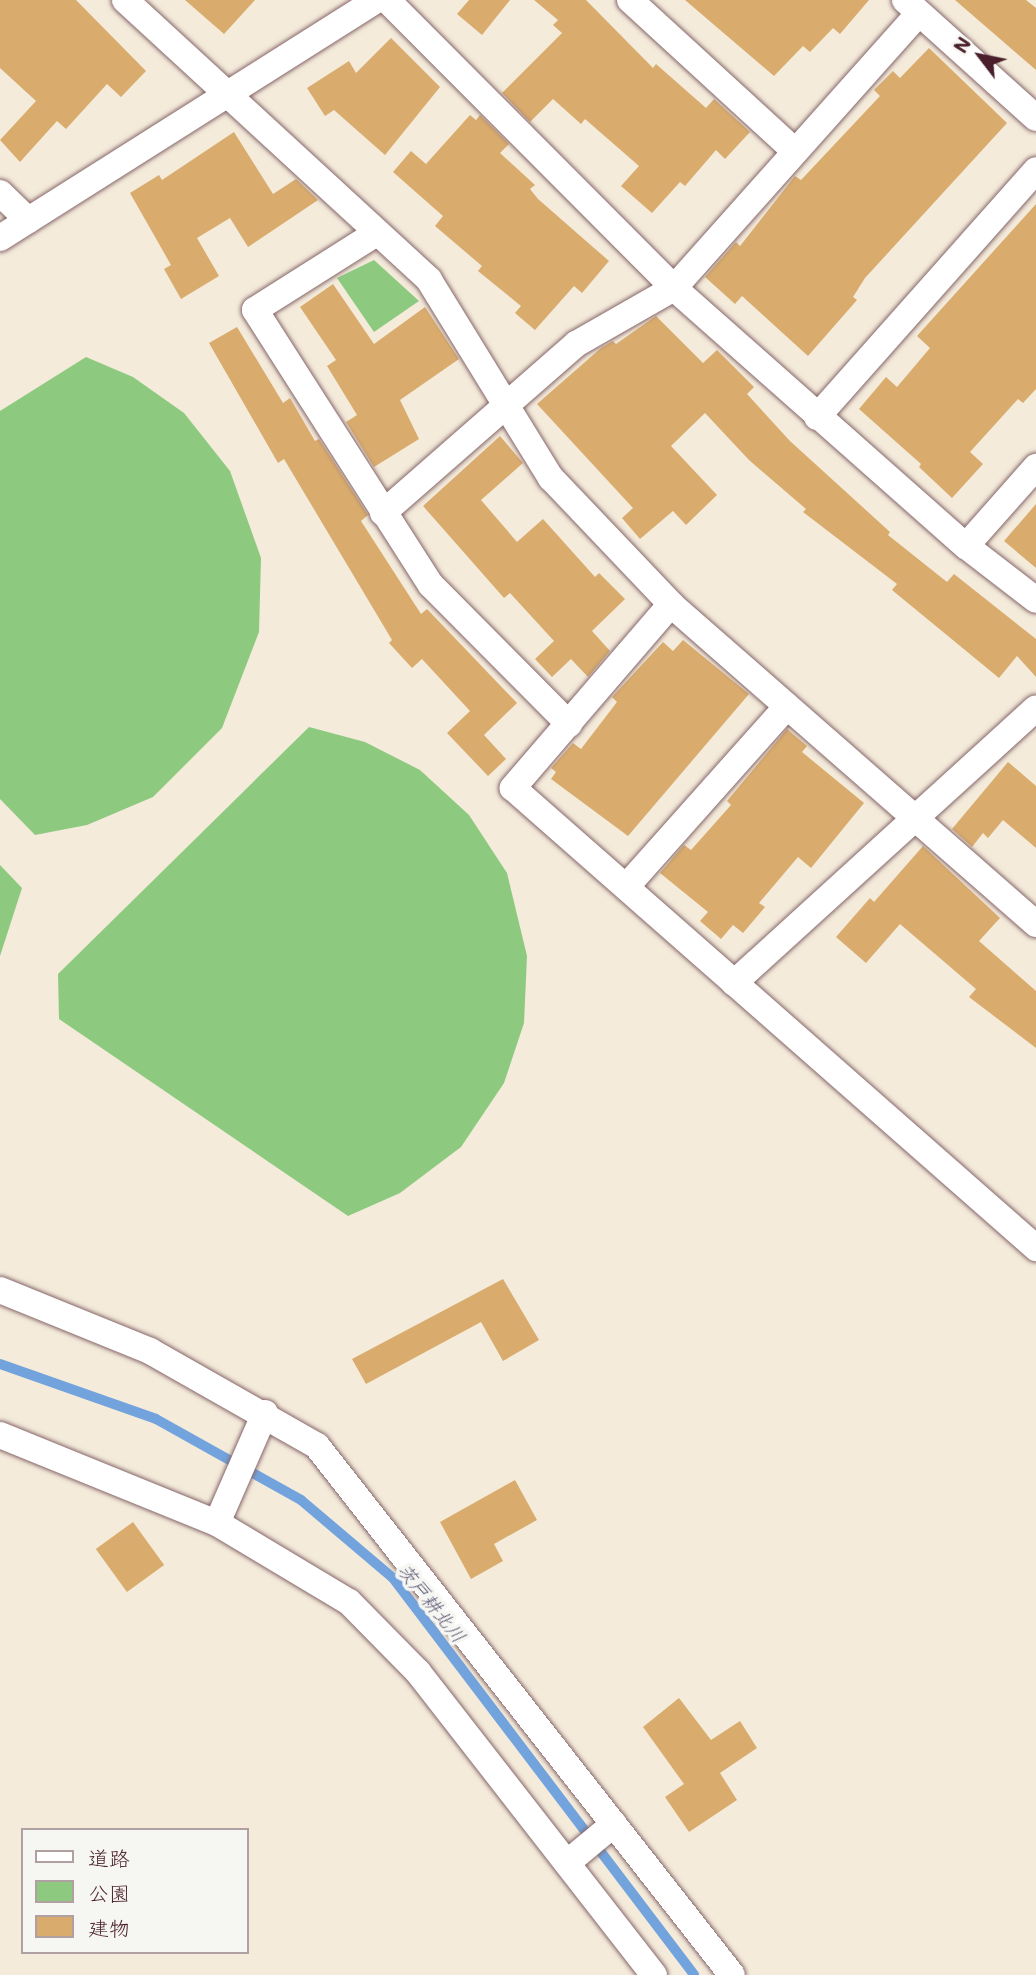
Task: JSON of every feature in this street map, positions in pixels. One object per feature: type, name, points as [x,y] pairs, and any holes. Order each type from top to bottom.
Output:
[{"type":"street","points":[[125,0],[375,234],[429,280],[551,478],[671,604],[1036,924]]},
{"type":"street","points":[[0,238],[229,96],[376,0]]},
{"type":"street","points":[[387,0],[674,288],[966,546],[1036,600]]},
{"type":"street","points":[[630,0],[795,151]]},
{"type":"street","points":[[383,513],[576,344],[674,288],[795,151],[912,6],[1036,118]]},
{"type":"street","points":[[817,417],[1036,170]]},
{"type":"street","points":[[0,193],[28,220]]},
{"type":"street","points":[[375,234],[255,310],[431,584],[569,724]]},
{"type":"street","points":[[966,546],[1036,467]]},
{"type":"street","points":[[671,604],[513,788],[1036,1248]]},
{"type":"street","points":[[626,887],[787,706]]},
{"type":"street","points":[[734,983],[1036,708]]},
{"type":"street","points":[[0,1290],[150,1351],[265,1413],[317,1446],[607,1828],[732,1975]]},
{"type":"street","points":[[216,1523],[250,1453],[265,1413]]},
{"type":"street","points":[[0,1435],[216,1523],[349,1602],[418,1672],[573,1857],[654,1975]]},
{"type":"street","points":[[573,1857],[607,1828]]},
{"type":"green space","points":[[374,260],[419,301],[374,332],[337,278]]},
{"type":"green space","points":[[86,357],[133,377],[184,413],[230,471],[261,558],[259,632],[222,728],[153,797],[87,825],[35,835],[0,799],[0,411]]},
{"type":"green space","points":[[309,727],[365,742],[420,770],[469,815],[507,873],[527,956],[524,1023],[504,1083],[461,1147],[400,1193],[348,1216],[59,1019],[58,974]]},
{"type":"green space","points":[[0,865],[22,888],[0,956]]},
{"type":"building","points":[[0,0],[76,0],[146,71],[121,97],[107,84],[66,129],[57,121],[20,162],[0,140],[36,101],[0,68]]},
{"type":"building","points":[[185,0],[255,0],[224,34]]},
{"type":"building","points":[[469,0],[510,0],[482,35],[457,14]]},
{"type":"building","points":[[534,0],[586,0],[653,68],[656,64],[706,108],[714,99],[750,132],[725,159],[716,150],[685,186],[680,182],[652,213],[621,186],[639,166],[585,119],[581,124],[553,99],[530,122],[502,93],[562,33],[553,25],[558,20]]},
{"type":"building","points":[[685,0],[869,0],[840,34],[833,28],[810,52],[803,46],[774,76]]},
{"type":"building","points":[[955,0],[1026,0],[1036,8],[1036,70]]},
{"type":"building","points":[[391,38],[440,87],[385,155],[334,110],[325,116],[307,88],[349,61],[356,73]]},
{"type":"building","points":[[929,48],[1007,123],[865,278],[853,297],[857,300],[808,356],[742,296],[735,304],[705,277],[736,242],[740,246],[795,176],[801,180],[880,96],[874,90],[893,71],[900,78]]},
{"type":"building","points":[[470,115],[476,120],[480,115],[509,144],[500,153],[535,185],[530,189],[538,199],[609,261],[582,293],[574,286],[535,330],[515,313],[521,306],[478,271],[482,266],[435,226],[443,216],[393,172],[411,151],[426,164]]},
{"type":"building","points":[[234,132],[273,194],[296,179],[318,200],[248,247],[230,218],[197,238],[219,276],[181,299],[164,269],[171,265],[130,193],[159,175],[162,180]]},
{"type":"building","points":[[1036,204],[1036,389],[1023,403],[1018,399],[970,452],[983,464],[952,498],[919,467],[921,464],[859,409],[886,377],[897,387],[930,348],[917,336]]},
{"type":"building","points":[[333,284],[374,344],[425,307],[459,359],[400,400],[419,439],[374,467],[346,422],[357,415],[327,366],[336,360],[300,307]]},
{"type":"building","points":[[656,316],[703,363],[717,350],[754,387],[747,394],[790,441],[890,532],[888,535],[947,582],[954,574],[1036,639],[1036,677],[1017,656],[999,678],[892,590],[897,584],[803,512],[806,509],[749,460],[705,413],[671,446],[717,495],[686,525],[673,511],[640,539],[622,518],[633,508],[537,404],[601,348],[613,341],[616,344]]},
{"type":"building","points":[[237,327],[283,403],[290,398],[315,441],[319,439],[368,515],[361,521],[421,614],[427,609],[517,703],[484,735],[506,759],[488,776],[447,733],[470,711],[422,659],[412,668],[389,643],[392,640],[284,459],[278,463],[209,343]]},
{"type":"building","points":[[500,436],[523,463],[481,500],[517,542],[543,519],[595,577],[599,573],[625,599],[592,631],[610,651],[588,677],[571,659],[552,677],[535,659],[554,641],[510,593],[504,598],[423,506]]},
{"type":"building","points":[[1036,504],[1036,568],[1004,541]]},
{"type":"building","points":[[683,640],[749,694],[628,836],[551,779],[556,772],[551,768],[573,743],[581,749],[617,702],[612,697],[663,642],[673,651]]},
{"type":"building","points":[[787,729],[807,746],[802,752],[864,803],[811,868],[798,857],[759,903],[765,907],[743,933],[733,925],[721,939],[700,921],[708,912],[660,873],[684,845],[691,850],[731,805],[727,801]]},
{"type":"building","points":[[1008,762],[1036,786],[1036,848],[1003,820],[988,838],[983,833],[972,847],[952,829]]},
{"type":"building","points":[[923,846],[1000,918],[979,941],[1036,991],[1036,1048],[969,997],[976,989],[900,924],[866,963],[836,937],[870,898],[874,902]]},
{"type":"building","points":[[503,1279],[539,1340],[503,1361],[481,1322],[366,1384],[352,1359]]},
{"type":"building","points":[[515,1480],[537,1520],[494,1544],[503,1561],[471,1579],[440,1522]]},
{"type":"building","points":[[133,1522],[164,1565],[127,1592],[96,1549]]},
{"type":"building","points":[[679,1698],[711,1740],[740,1721],[757,1748],[720,1773],[737,1800],[689,1832],[665,1797],[684,1784],[643,1727]]},
{"type":"waterway","name":"茨戸耕北川","points":[[0,1364],[156,1419],[301,1500],[393,1578],[694,1975]]}]
